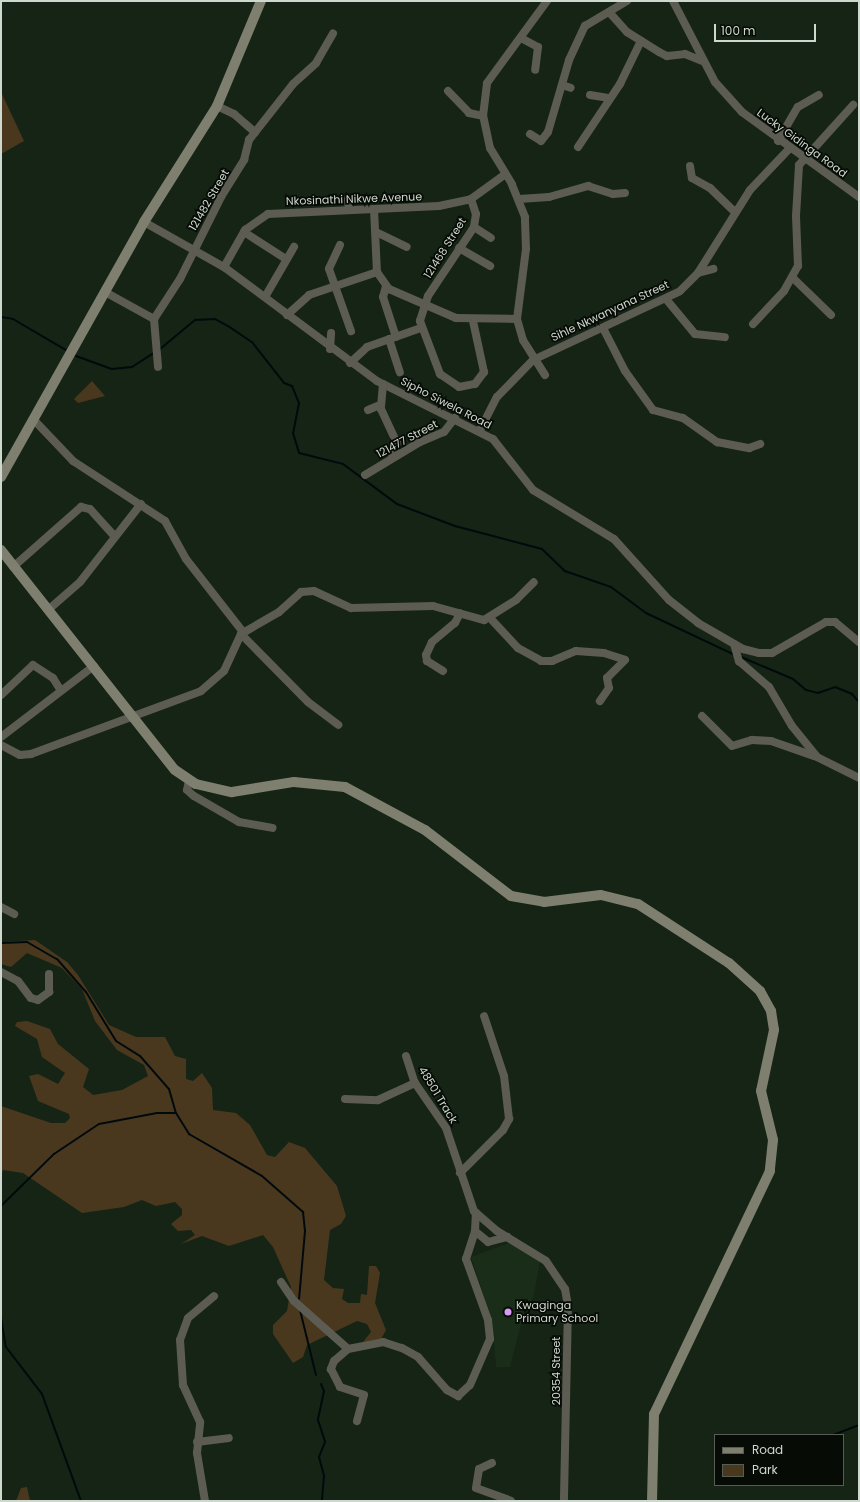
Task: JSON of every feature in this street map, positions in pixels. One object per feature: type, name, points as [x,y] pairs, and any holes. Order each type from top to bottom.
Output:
[{"type":"street","points":[[1,477],[144,222],[217,106],[261,1]]},
{"type":"street","points":[[545,375],[533,360],[517,319],[527,231],[520,200],[504,175],[485,135],[482,116],[487,83],[548,1]]},
{"type":"street","points":[[530,134],[543,140],[554,116],[569,60],[586,26],[627,1]]},
{"type":"street","name":"Lucky Gidinga Road","points":[[673,1],[702,61],[742,112],[778,141],[859,197]]},
{"type":"street","points":[[609,12],[621,27],[667,56],[679,53],[702,61]]},
{"type":"street","name":"121482 Street","points":[[154,319],[195,252],[221,197],[244,160],[255,132],[294,84],[316,63],[333,33]]},
{"type":"street","points":[[521,38],[538,47],[534,70]]},
{"type":"street","points":[[578,147],[610,98],[641,41]]},
{"type":"street","points":[[562,85],[571,88]]},
{"type":"street","points":[[448,91],[469,113],[482,116]]},
{"type":"street","points":[[590,94],[610,98]]},
{"type":"street","points":[[778,141],[798,107],[819,95]]},
{"type":"street","points":[[753,324],[793,278],[800,253],[796,175],[806,160],[853,105]]},
{"type":"street","points":[[217,106],[234,114],[255,132]]},
{"type":"street","name":"Sihle Nkwanyana Street","points":[[480,430],[497,398],[533,360],[666,299],[698,273],[750,190],[788,148]]},
{"type":"street","points":[[690,166],[692,178],[710,188],[735,212]]},
{"type":"street","name":"Nkosinathi Nikwe Avenue","points":[[224,267],[244,232],[252,222],[268,214],[438,206],[471,199],[504,175]]},
{"type":"street","points":[[520,200],[549,197],[588,186],[614,194],[625,192]]},
{"type":"street","points":[[348,199],[349,210]]},
{"type":"street","name":"121468 Street","points":[[421,328],[425,307],[459,248],[474,227],[476,214],[471,199]]},
{"type":"street","points":[[374,209],[377,272],[386,286],[425,307],[473,321],[517,319]]},
{"type":"street","name":"Sipho Siwela Road","points":[[144,222],[224,267],[265,297],[330,349],[383,384],[480,430],[506,453],[532,490],[609,535],[683,614],[735,646],[752,652],[772,653],[830,621],[859,642]]},
{"type":"street","points":[[474,227],[491,238]]},
{"type":"street","points":[[244,232],[286,259]]},
{"type":"street","points":[[376,232],[407,247]]},
{"type":"street","points":[[340,245],[329,265],[351,331]]},
{"type":"street","points":[[265,297],[279,270],[294,247]]},
{"type":"street","points":[[459,248],[490,266]]},
{"type":"street","points":[[698,273],[713,269]]},
{"type":"street","points":[[287,315],[297,303],[335,286],[377,272]]},
{"type":"street","points":[[793,278],[831,315]]},
{"type":"street","points":[[386,286],[383,297],[400,372]]},
{"type":"street","points":[[105,292],[154,319],[158,367]]},
{"type":"street","points":[[666,299],[696,334],[725,338]]},
{"type":"street","points":[[350,363],[358,352],[421,328],[431,356],[440,374],[459,387],[470,386],[480,379],[483,363],[473,321]]},
{"type":"street","points":[[603,328],[625,371],[654,410],[683,418],[717,442],[749,448],[760,444]]},
{"type":"street","points":[[330,349],[331,333]]},
{"type":"street","points":[[383,384],[380,405],[397,443],[397,451],[390,458]]},
{"type":"street","points":[[368,410],[380,405]]},
{"type":"street","name":"121477 Street","points":[[365,475],[390,458],[444,432],[455,418]]},
{"type":"street","points":[[34,420],[73,461],[141,504],[172,528],[186,559],[242,633],[308,702],[338,725]]},
{"type":"street","points":[[48,610],[80,582],[114,536],[141,504]]},
{"type":"street","points":[[13,567],[81,507],[90,509],[114,536]]},
{"type":"street","points":[[1,550],[13,567],[135,717],[175,770],[189,780],[216,791],[300,782],[345,787],[426,830],[512,896],[544,902],[601,895],[638,904],[744,974],[764,997],[774,1030],[761,1091],[773,1140],[770,1171],[654,1414],[652,1501]]},
{"type":"street","points":[[1,746],[28,755],[135,717],[201,691],[211,684],[231,660],[242,633],[279,612],[295,595],[307,590],[351,608],[424,605],[460,613],[481,620],[490,618],[534,582]]},
{"type":"street","points":[[443,670],[427,661],[426,655],[432,642],[455,623],[460,613]]},
{"type":"street","points":[[490,618],[518,648],[541,661],[552,661],[576,651],[604,653],[625,660],[607,678],[608,688],[600,701]]},
{"type":"street","points":[[735,646],[739,661],[769,687],[792,726],[817,757]]},
{"type":"street","points":[[1,695],[34,665],[53,678],[61,691]]},
{"type":"street","points":[[1,737],[94,666]]},
{"type":"street","points":[[702,716],[732,746],[752,740],[771,741],[817,757],[859,778]]},
{"type":"street","points":[[189,780],[187,790],[194,796],[239,822],[272,828]]},
{"type":"street","points":[[1,907],[14,914]]},
{"type":"street","points":[[1,972],[18,980],[31,998],[38,1000],[49,992],[49,974]]},
{"type":"street","points":[[460,1173],[503,1130],[509,1119],[504,1076],[484,1016]]},
{"type":"street","name":"48501 Track","points":[[406,1056],[415,1083],[446,1128],[460,1173],[476,1213]]},
{"type":"street","points":[[345,1099],[378,1100],[415,1083]]},
{"type":"street","points":[[357,1421],[364,1395],[340,1387],[331,1369],[334,1361],[348,1349],[383,1342],[402,1348],[418,1357],[447,1390],[456,1396],[462,1394],[484,1356],[490,1339],[488,1320],[466,1259],[475,1231],[476,1213]]},
{"type":"street","name":"20354 Street","points":[[476,1213],[507,1237],[546,1261],[567,1295],[564,1501]]},
{"type":"street","points":[[475,1231],[488,1242],[507,1237]]},
{"type":"street","points":[[281,1282],[294,1301],[348,1349]]},
{"type":"street","points":[[206,1501],[197,1442],[200,1422],[182,1379],[181,1330],[194,1312],[214,1296]]},
{"type":"street","points":[[197,1442],[229,1438]]},
{"type":"street","points":[[492,1463],[480,1469],[476,1488],[510,1501]]},
{"type":"shaded area","name":"Kwaginga Primary School","points":[[509,1243],[540,1261],[534,1295],[522,1321],[510,1367],[496,1367],[492,1320],[471,1257]]},
{"type":"green space","points":[[1,92],[24,141],[1,154]]},
{"type":"green space","points":[[92,381],[105,396],[78,403],[74,399]]},
{"type":"green space","points":[[35,940],[67,962],[78,975],[109,1025],[136,1037],[165,1037],[175,1056],[186,1059],[186,1079],[193,1081],[202,1073],[212,1088],[213,1110],[236,1113],[250,1125],[267,1155],[275,1157],[289,1142],[305,1148],[337,1186],[346,1216],[341,1224],[330,1230],[324,1280],[333,1288],[344,1289],[342,1299],[348,1303],[360,1303],[361,1294],[367,1295],[369,1266],[376,1266],[380,1273],[375,1303],[386,1330],[381,1339],[363,1342],[371,1332],[367,1324],[357,1321],[307,1345],[303,1357],[293,1363],[273,1334],[273,1325],[287,1311],[291,1287],[273,1247],[263,1235],[229,1246],[202,1236],[181,1244],[195,1235],[191,1230],[178,1231],[171,1224],[182,1215],[182,1209],[175,1202],[156,1206],[142,1200],[124,1207],[82,1213],[23,1173],[3,1170],[1,1176],[1,1106],[51,1123],[65,1123],[70,1118],[69,1114],[38,1101],[29,1076],[38,1074],[58,1084],[65,1073],[42,1057],[37,1039],[15,1026],[17,1022],[27,1021],[50,1029],[58,1044],[89,1069],[83,1087],[93,1095],[122,1090],[148,1076],[144,1065],[117,1050],[95,1021],[82,989],[62,968],[27,953],[11,967],[1,964],[1,942]]},
{"type":"green space","points":[[27,1487],[30,1501],[16,1501],[21,1488]]},
{"type":"waterway","points":[[1,317],[13,319],[66,350]]},
{"type":"waterway","points":[[160,349],[195,320],[215,319],[252,342],[284,383],[292,386],[299,403],[293,433],[299,453],[343,464],[397,504],[455,526],[542,549],[565,571],[611,587],[646,613],[735,655]]},
{"type":"waterway","points":[[76,356],[112,369],[132,367],[155,352]]},
{"type":"waterway","points":[[741,657],[793,679],[806,690],[818,693],[835,687],[852,694],[859,702]]},
{"type":"waterway","points":[[1,943],[27,942],[57,959],[86,992],[116,1041],[140,1056],[169,1089],[176,1113],[189,1134],[262,1176],[303,1212],[305,1231],[299,1299]]},
{"type":"waterway","points":[[1,1206],[54,1154],[99,1124],[157,1113],[176,1113]]},
{"type":"waterway","points":[[300,1310],[316,1375]]},
{"type":"waterway","points":[[1,1317],[6,1347],[42,1394],[81,1501]]},
{"type":"waterway","points":[[321,1384],[324,1391],[318,1420],[325,1442],[319,1457],[324,1476],[322,1501]]},
{"type":"waterway","points":[[836,1434],[859,1425]]},
{"type":"place","name":"Kwaginga Primary School","points":[[508,1312]]}]
